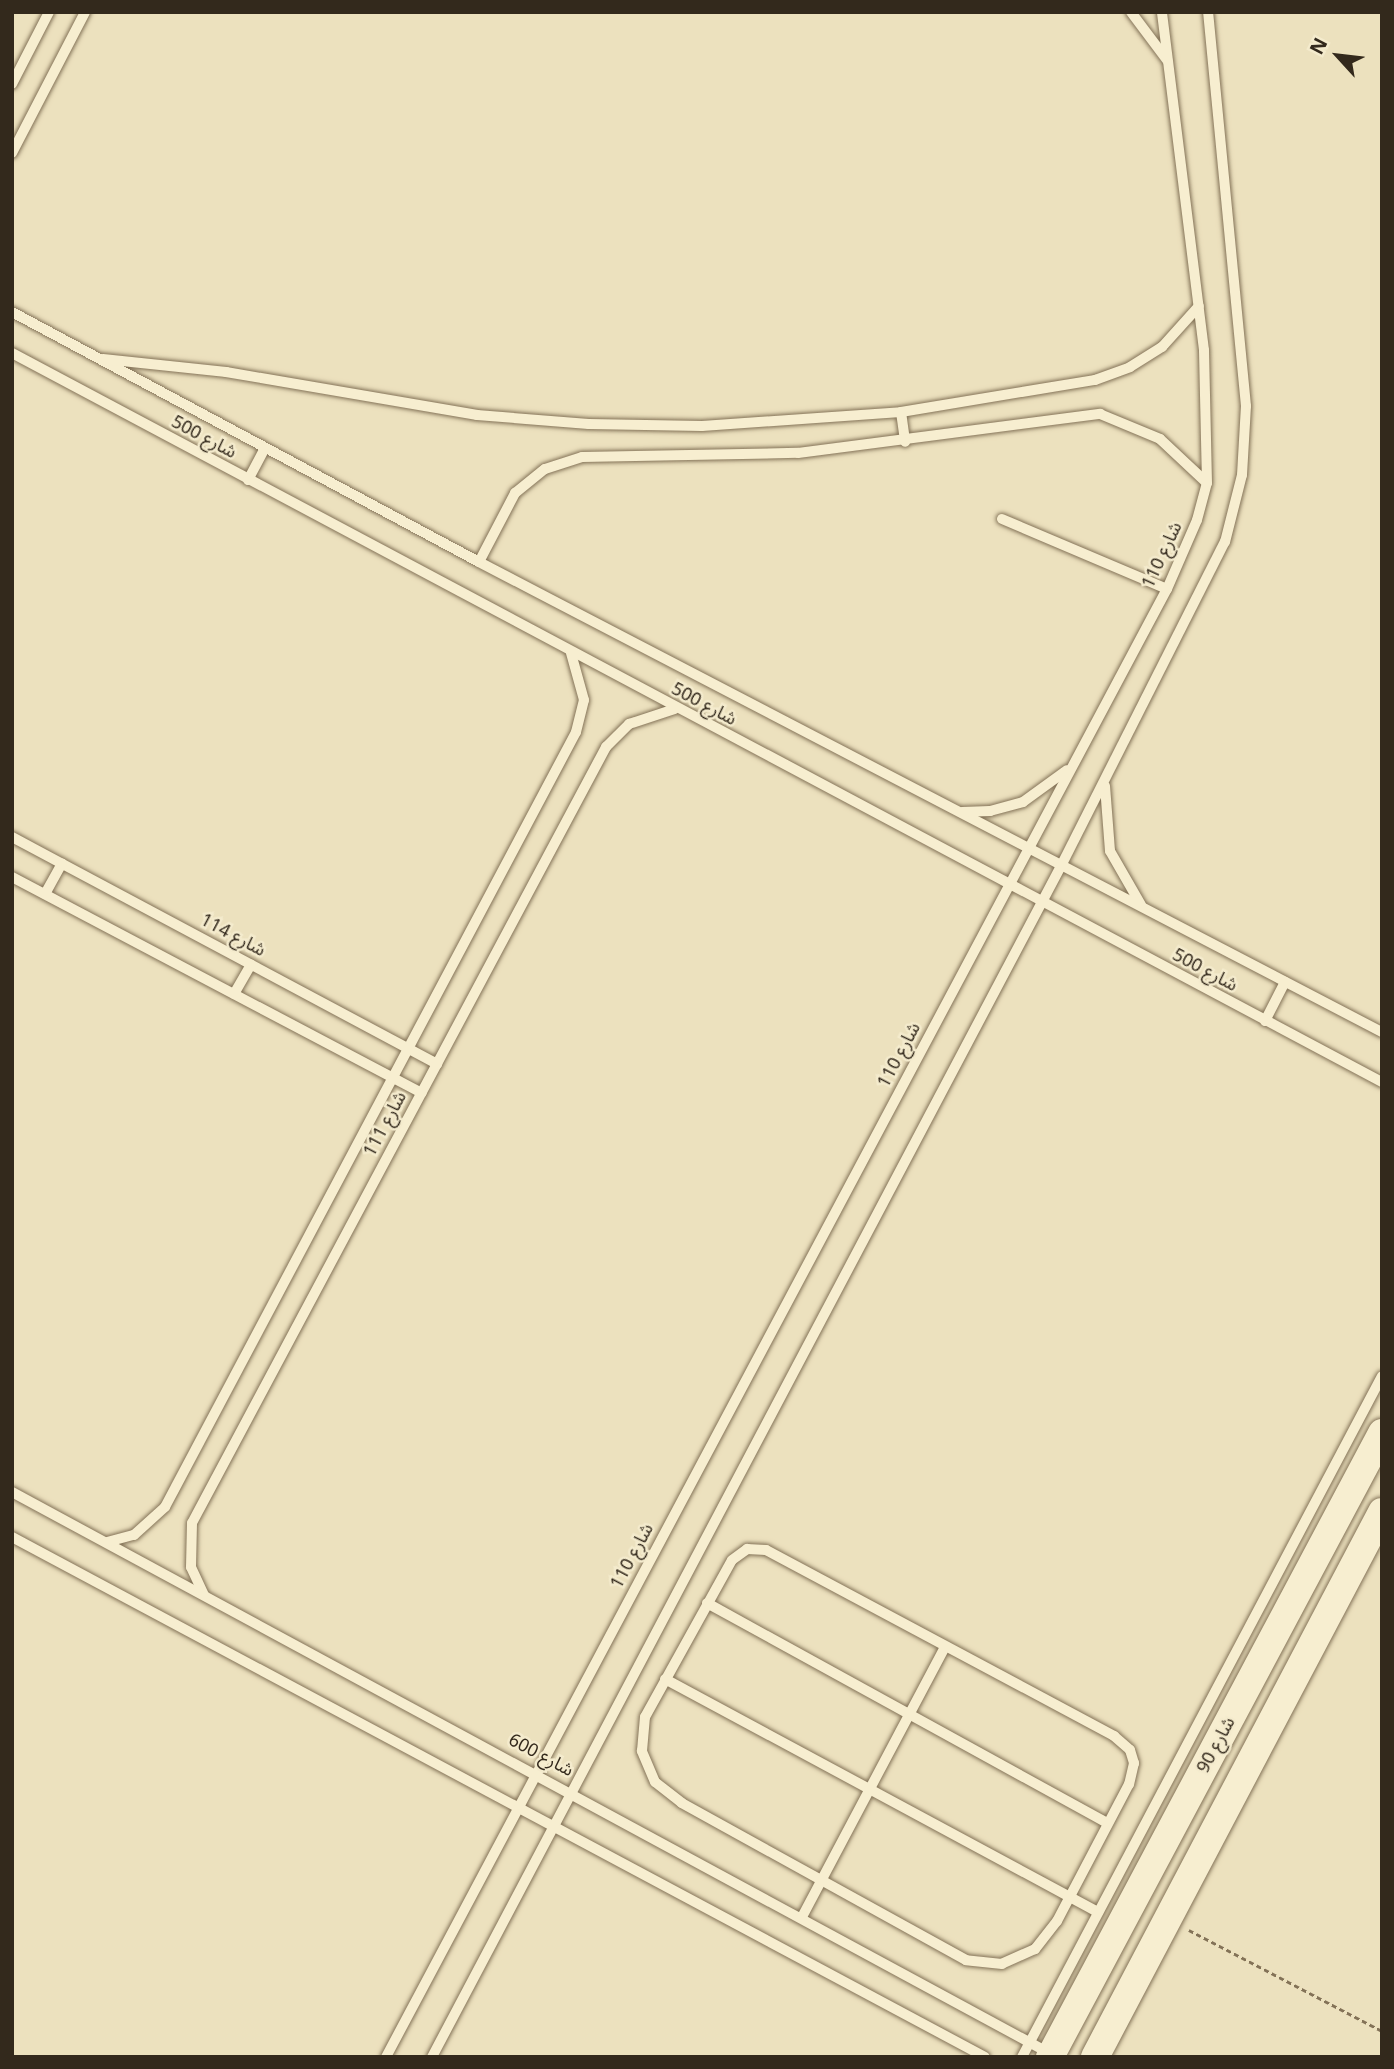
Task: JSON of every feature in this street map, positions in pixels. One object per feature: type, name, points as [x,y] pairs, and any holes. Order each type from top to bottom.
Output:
[{"type":"street","name":"شارع 90","points":[[1044,2050],[1382,1433]]},
{"type":"street","points":[[1094,2057],[1382,1512]]},
{"type":"lane","points":[[12,84],[49,12]]},
{"type":"lane","points":[[12,153],[85,12]]},
{"type":"lane","points":[[1131,12],[1168,60]]},
{"type":"lane","name":"شارع 110","points":[[386,2057],[1167,589],[1193,531],[1207,483],[1207,394],[1199,306],[1162,12]]},
{"type":"lane","points":[[432,2057],[1042,904],[1212,575],[1235,509],[1242,475],[1246,405],[1208,12]]},
{"type":"lane","points":[[98,358],[226,372],[432,409],[578,424],[702,426],[901,412],[1077,385],[1113,375],[1162,347],[1199,306]]},
{"type":"lane","name":"شارع 500","points":[[12,312],[479,562],[1382,1032]]},
{"type":"lane","name":"شارع 500","points":[[12,353],[675,709],[1382,1082]]},
{"type":"lane","points":[[901,412],[905,442]]},
{"type":"lane","points":[[479,562],[515,494],[529,480],[563,461],[758,455],[905,442],[1100,414],[1160,439],[1207,483]]},
{"type":"lane","points":[[248,480],[265,448]]},
{"type":"lane","points":[[1002,519],[1167,589]]},
{"type":"lane","name":"شارع 111","points":[[106,1542],[134,1535],[165,1507],[576,732],[584,700],[571,653]]},
{"type":"lane","name":"شارع 111","points":[[204,1595],[189,1552],[192,1522],[606,747],[636,720],[675,709]]},
{"type":"lane","points":[[957,812],[990,811],[1023,802],[1050,785],[1074,763]]},
{"type":"lane","points":[[1105,783],[1110,851],[1145,909]]},
{"type":"lane","name":"شارع 114","points":[[12,837],[437,1064]]},
{"type":"lane","points":[[45,894],[62,863]]},
{"type":"lane","points":[[12,877],[422,1093]]},
{"type":"lane","points":[[234,994],[250,964]]},
{"type":"lane","points":[[1265,1021],[1285,982]]},
{"type":"lane","points":[[1022,2057],[1044,2050],[1098,1912],[1382,1376]]},
{"type":"lane","name":"شارع 600","points":[[12,1492],[536,1772],[1044,2050]]},
{"type":"lane","points":[[12,1537],[985,2057]]},
{"type":"lane","points":[[760,1549],[945,1647],[1125,1744],[1134,1770],[1069,1896],[1035,1949],[1002,1964],[966,1960],[820,1882],[667,1794],[655,1782],[647,1768],[642,1734],[645,1717],[736,1555],[760,1549]]},
{"type":"lane","points":[[708,1603],[1108,1823]]},
{"type":"lane","points":[[802,1917],[945,1647]]},
{"type":"lane","points":[[665,1679],[1098,1912]]},
{"type":"path","points":[[1167,1919],[1382,2031]]}]
